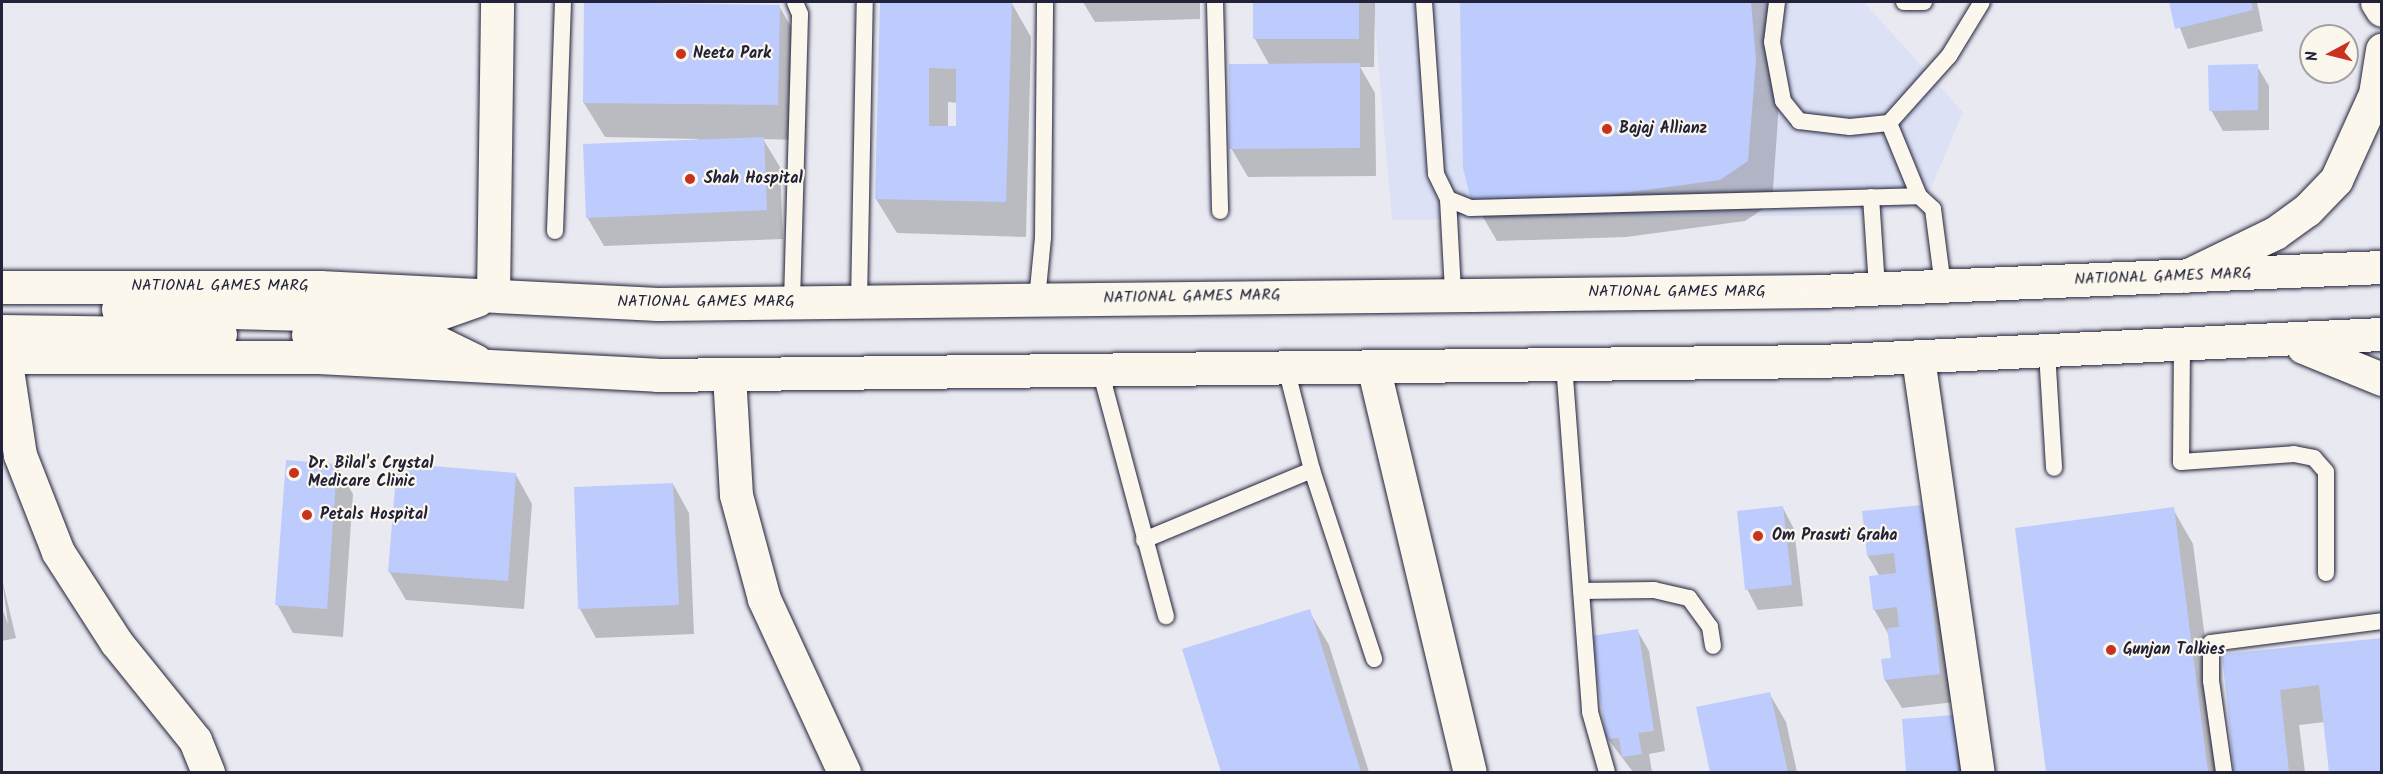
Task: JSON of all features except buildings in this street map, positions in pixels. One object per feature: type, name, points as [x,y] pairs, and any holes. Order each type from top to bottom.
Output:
[{"type":"main road","points":[[2,309],[243,309],[429,317],[493,295],[498,2]]},
{"type":"main road","points":[[2377,2],[2382,10]]},
{"type":"main road","points":[[2186,276],[2275,233],[2307,210],[2336,180],[2375,94],[2382,50]]},
{"type":"main road","name":"NATIONAL GAMES MARG","points":[[2,287],[320,286],[658,304],[1877,288],[2382,267]]},
{"type":"main road","points":[[208,772],[195,740],[116,642],[58,552],[20,455],[2,348],[429,338],[491,369],[729,374],[1918,358],[2289,342],[2382,334]]},
{"type":"main road","points":[[2289,342],[2382,379]]},
{"type":"main road","points":[[1918,358],[1978,772]]},
{"type":"main road","points":[[1373,366],[1470,772]]},
{"type":"main road","points":[[729,374],[736,495],[764,599],[844,772]]},
{"type":"lane","points":[[555,231],[563,2]]},
{"type":"lane","points":[[792,302],[801,14],[795,2]]},
{"type":"lane","points":[[860,302],[865,2]]},
{"type":"lane","points":[[1037,300],[1043,238],[1045,2]]},
{"type":"lane","points":[[1215,2],[1220,211]]},
{"type":"lane","points":[[1424,2],[1436,174],[1448,199],[1453,292]]},
{"type":"lane","points":[[1777,2],[1772,42],[1783,101],[1799,121],[1850,127],[1889,123],[1949,56],[1982,2]]},
{"type":"lane","points":[[1904,2],[1924,2]]},
{"type":"lane","points":[[1889,123],[1919,196],[1933,209],[1943,286]]},
{"type":"lane","points":[[1448,199],[1470,208],[1919,196]]},
{"type":"lane","points":[[1871,197],[1877,288]]},
{"type":"lane","points":[[2182,346],[2181,462],[2294,454],[2314,458],[2326,472],[2326,573]]},
{"type":"lane","points":[[2047,352],[2054,468]]},
{"type":"lane","points":[[1564,364],[1590,712],[1607,772]]},
{"type":"lane","points":[[1286,368],[1311,470],[1374,659]]},
{"type":"lane","points":[[1100,370],[1166,616]]},
{"type":"lane","points":[[1144,540],[1311,470]]},
{"type":"lane","points":[[1581,591],[1654,590],[1689,598],[1710,627],[1713,646]]},
{"type":"lane","points":[[2224,772],[2211,681],[2211,643],[2382,621]]},
{"type":"shaded area","points":[[1373,2],[1864,2],[1963,112],[1925,202],[1875,215],[1392,220]]},
{"type":"place","name":"Neeta Park","points":[[681,54]]},
{"type":"place","name":"Bajaj Allianz","points":[[1607,129]]},
{"type":"place","name":"Shah Hospital","points":[[690,179]]},
{"type":"place","name":"Dr. Bilal's Crystal Medicare Clinic","points":[[294,473]]},
{"type":"place","name":"Petals Hospital","points":[[307,515]]},
{"type":"place","name":"Om Prasuti Graha","points":[[1758,536]]},
{"type":"place","name":"Gunjan Talkies","points":[[2111,650]]}]
